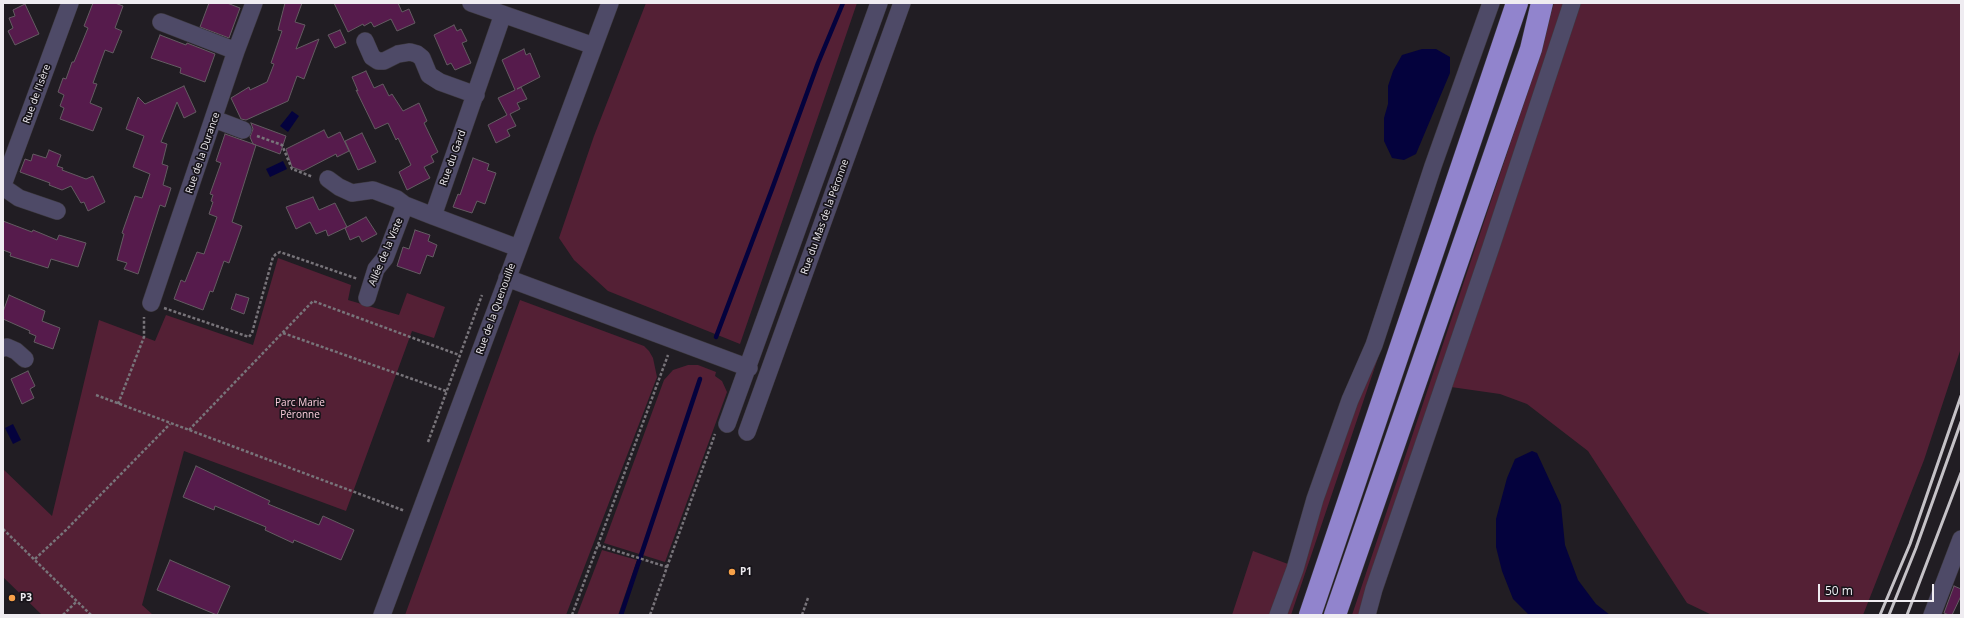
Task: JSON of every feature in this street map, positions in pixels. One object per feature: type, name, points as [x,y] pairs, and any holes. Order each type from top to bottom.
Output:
[{"type":"highway","points":[[1310,615],[1517,3]]},
{"type":"highway","points":[[1335,615],[1531,49],[1542,3]]},
{"type":"street","name":"Rue de l'Isère","points":[[3,186],[70,3]]},
{"type":"street","name":"Rue de la Durance","points":[[147,310],[254,3]]},
{"type":"street","points":[[471,3],[594,46]]},
{"type":"street","name":"Rue de la Quenouille","points":[[382,615],[610,3]]},
{"type":"street","name":"Rue du Mas de la Péronne","points":[[727,424],[749,368],[879,3]]},
{"type":"street","name":"Rue du Mas de la Péronne","points":[[747,432],[902,3]]},
{"type":"street","points":[[1278,615],[1295,569],[1315,499],[1350,400],[1374,345],[1433,166],[1492,3]]},
{"type":"street","points":[[1367,615],[1572,3]]},
{"type":"street","name":"Rue du Gard","points":[[433,216],[503,14]]},
{"type":"street","points":[[161,22],[236,51]]},
{"type":"street","points":[[365,42],[372,57],[378,61],[398,54],[410,52],[417,54],[422,58],[429,75],[440,82],[476,95]]},
{"type":"street","points":[[214,119],[243,130]]},
{"type":"street","name":"Allée de la Viste","points":[[328,179],[339,187],[352,193],[373,190],[433,216]]},
{"type":"street","points":[[3,186],[19,198],[57,211]]},
{"type":"street","name":"Allée de la Viste","points":[[369,291],[376,269],[385,258],[405,205]]},
{"type":"street","points":[[433,216],[518,248]]},
{"type":"street","points":[[507,278],[749,368]]},
{"type":"street","points":[[3,348],[7,347],[16,351],[25,359]]},
{"type":"street","points":[[1932,615],[1961,539]]},
{"type":"path","points":[[243,130],[282,145],[292,169],[313,178],[328,179]]},
{"type":"path","points":[[118,404],[144,337],[147,310],[249,337],[252,333],[273,257],[280,252],[369,291]]},
{"type":"path","points":[[189,430],[313,302],[459,355]]},
{"type":"path","points":[[283,333],[446,391]]},
{"type":"path","points":[[572,615],[670,351]]},
{"type":"path","points":[[96,395],[418,516]]},
{"type":"path","points":[[35,559],[66,530],[170,423]]},
{"type":"path","points":[[3,529],[91,615]]},
{"type":"path","points":[[598,545],[667,567],[650,615]]},
{"type":"path","points":[[802,615],[808,598]]},
{"type":"path","points":[[63,615],[77,601]]},
{"type":"green space","points":[[646,3],[857,3],[740,344],[608,291],[574,260],[559,238],[594,136]]},
{"type":"green space","points":[[1554,3],[1567,3],[1361,615],[1352,615],[1533,76]]},
{"type":"green space","points":[[1581,3],[1961,3],[1961,348],[1924,460],[1863,615],[1712,615],[1687,603],[1588,451],[1527,404],[1500,394],[1451,387]]},
{"type":"green space","name":"Parc Marie Péronne","points":[[278,258],[351,285],[348,300],[399,315],[407,293],[445,307],[434,338],[412,331],[346,511],[184,451],[142,605],[153,615],[42,615],[3,577],[3,469],[52,516],[99,320],[155,341],[166,315],[253,345]]},
{"type":"green space","points":[[520,300],[644,346],[653,358],[657,377],[566,615],[405,615]]},
{"type":"green space","points":[[1383,343],[1291,615],[1282,615],[1358,396]]},
{"type":"green space","points":[[688,365],[698,365],[716,372],[715,376],[722,381],[727,392],[665,562],[604,543],[664,380],[673,370]]},
{"type":"green space","points":[[602,550],[637,560],[618,615],[577,615]]},
{"type":"green space","points":[[1253,551],[1288,564],[1270,615],[1232,615]]},
{"type":"shaded area","points":[[1422,49],[1436,49],[1450,57],[1450,73],[1416,154],[1404,160],[1392,158],[1384,141],[1384,118],[1388,104],[1388,86],[1393,71],[1402,55]]},
{"type":"shaded area","points":[[292,111],[299,116],[288,132],[280,126]]},
{"type":"shaded area","points":[[283,161],[287,169],[270,177],[266,169]]},
{"type":"shaded area","points":[[13,424],[21,440],[13,444],[5,428]]},
{"type":"shaded area","points":[[1532,451],[1537,453],[1561,505],[1565,545],[1578,580],[1596,604],[1610,615],[1529,615],[1513,599],[1502,571],[1496,547],[1496,519],[1507,478],[1515,459]]},
{"type":"building","points":[[93,3],[115,3],[123,6],[115,28],[122,31],[113,53],[105,50],[93,83],[97,84],[90,103],[102,108],[93,131],[60,119],[64,108],[60,106],[64,95],[58,92],[63,78],[66,79],[72,62],[74,62],[88,28],[84,26]]},
{"type":"building","points":[[209,3],[227,3],[240,8],[229,38],[200,27]]},
{"type":"building","points":[[285,3],[302,3],[295,22],[305,25],[296,49],[319,39],[304,79],[297,76],[288,101],[246,120],[241,119],[231,98],[249,87],[250,90],[267,82],[274,64],[271,63],[282,31],[278,30]]},
{"type":"building","points":[[334,3],[398,3],[402,12],[409,9],[415,23],[397,31],[391,19],[374,27],[371,22],[364,26],[363,24],[348,32]]},
{"type":"building","points":[[25,4],[39,34],[15,45],[8,31],[13,28],[9,18],[15,16],[13,10]]},
{"type":"building","points":[[454,25],[457,31],[461,29],[467,41],[462,43],[471,63],[455,70],[451,63],[447,65],[434,35]]},
{"type":"building","points":[[340,30],[346,43],[335,48],[328,35]]},
{"type":"building","points":[[160,35],[186,45],[187,43],[215,54],[205,82],[180,73],[181,68],[151,58]]},
{"type":"building","points":[[524,49],[526,55],[530,53],[540,77],[517,89],[521,87],[527,99],[517,103],[520,109],[510,114],[516,126],[507,130],[510,136],[496,143],[488,125],[507,115],[498,98],[515,90],[502,60]]},
{"type":"building","points":[[366,71],[374,88],[383,84],[389,96],[392,94],[403,111],[419,103],[427,121],[424,123],[438,152],[431,156],[434,162],[424,167],[430,178],[407,190],[399,172],[411,165],[398,138],[396,140],[388,123],[375,129],[356,90],[358,91],[352,77]]},
{"type":"building","points":[[184,86],[196,112],[184,118],[177,102],[161,142],[167,144],[162,164],[168,166],[163,185],[171,188],[165,207],[160,205],[138,274],[124,269],[127,263],[117,260],[124,234],[122,233],[135,196],[142,198],[150,174],[133,167],[144,136],[126,129],[138,97],[145,104]]},
{"type":"building","points":[[251,123],[286,136],[280,154],[253,144],[250,137],[253,129]]},
{"type":"building","points":[[324,130],[328,138],[340,132],[349,151],[337,157],[336,154],[303,171],[292,167],[286,149]]},
{"type":"building","points":[[362,133],[376,162],[358,170],[345,141]]},
{"type":"building","points":[[225,134],[256,145],[232,222],[242,226],[229,263],[224,261],[213,292],[210,291],[203,310],[174,299],[181,280],[185,282],[197,252],[204,254],[217,217],[209,214],[213,202],[211,201],[213,195],[210,194],[221,163],[216,161]]},
{"type":"building","points":[[49,150],[61,155],[57,166],[63,168],[62,170],[86,179],[93,176],[105,202],[88,211],[84,202],[81,203],[71,186],[62,190],[49,185],[50,183],[20,172],[25,159],[31,161],[33,154],[46,158]]},
{"type":"building","points":[[473,158],[489,164],[487,170],[496,173],[485,204],[477,201],[472,213],[453,207],[458,194],[460,195]]},
{"type":"building","points":[[313,197],[319,210],[335,203],[347,227],[328,236],[326,230],[316,234],[310,222],[296,229],[286,207]]},
{"type":"building","points":[[366,217],[377,234],[362,242],[359,236],[350,240],[345,228]]},
{"type":"building","points":[[3,221],[32,232],[33,230],[57,240],[59,235],[86,243],[78,267],[51,259],[48,268],[10,256],[11,253],[3,250]]},
{"type":"building","points":[[415,230],[430,235],[428,241],[437,245],[433,257],[427,255],[420,274],[397,266],[403,247],[409,249]]},
{"type":"building","points":[[236,294],[249,298],[244,314],[231,309]]},
{"type":"building","points":[[9,295],[45,311],[42,321],[60,328],[53,349],[34,342],[36,336],[29,333],[30,331],[3,319],[3,312]]},
{"type":"building","points":[[28,371],[35,386],[30,389],[34,398],[22,404],[11,379]]},
{"type":"building","points":[[196,466],[270,501],[268,504],[319,525],[323,516],[354,530],[341,560],[294,540],[293,543],[265,530],[266,527],[215,506],[214,510],[183,497]]},
{"type":"building","points":[[170,560],[230,586],[217,615],[157,590]]},
{"type":"building","points":[[1954,586],[1961,589],[1961,596],[1952,615],[1949,615],[1944,613]]},
{"type":"waterway","points":[[716,337],[818,63],[843,3]]},
{"type":"waterway","points":[[621,615],[700,379]]},
{"type":"railway","points":[[1880,615],[1910,544],[1961,396]]},
{"type":"railway","points":[[1889,615],[1916,548],[1961,422]]},
{"type":"railway","points":[[1907,615],[1961,473]]},
{"type":"place","name":"P1","points":[[732,572]]},
{"type":"place","name":"P3","points":[[12,598]]}]
